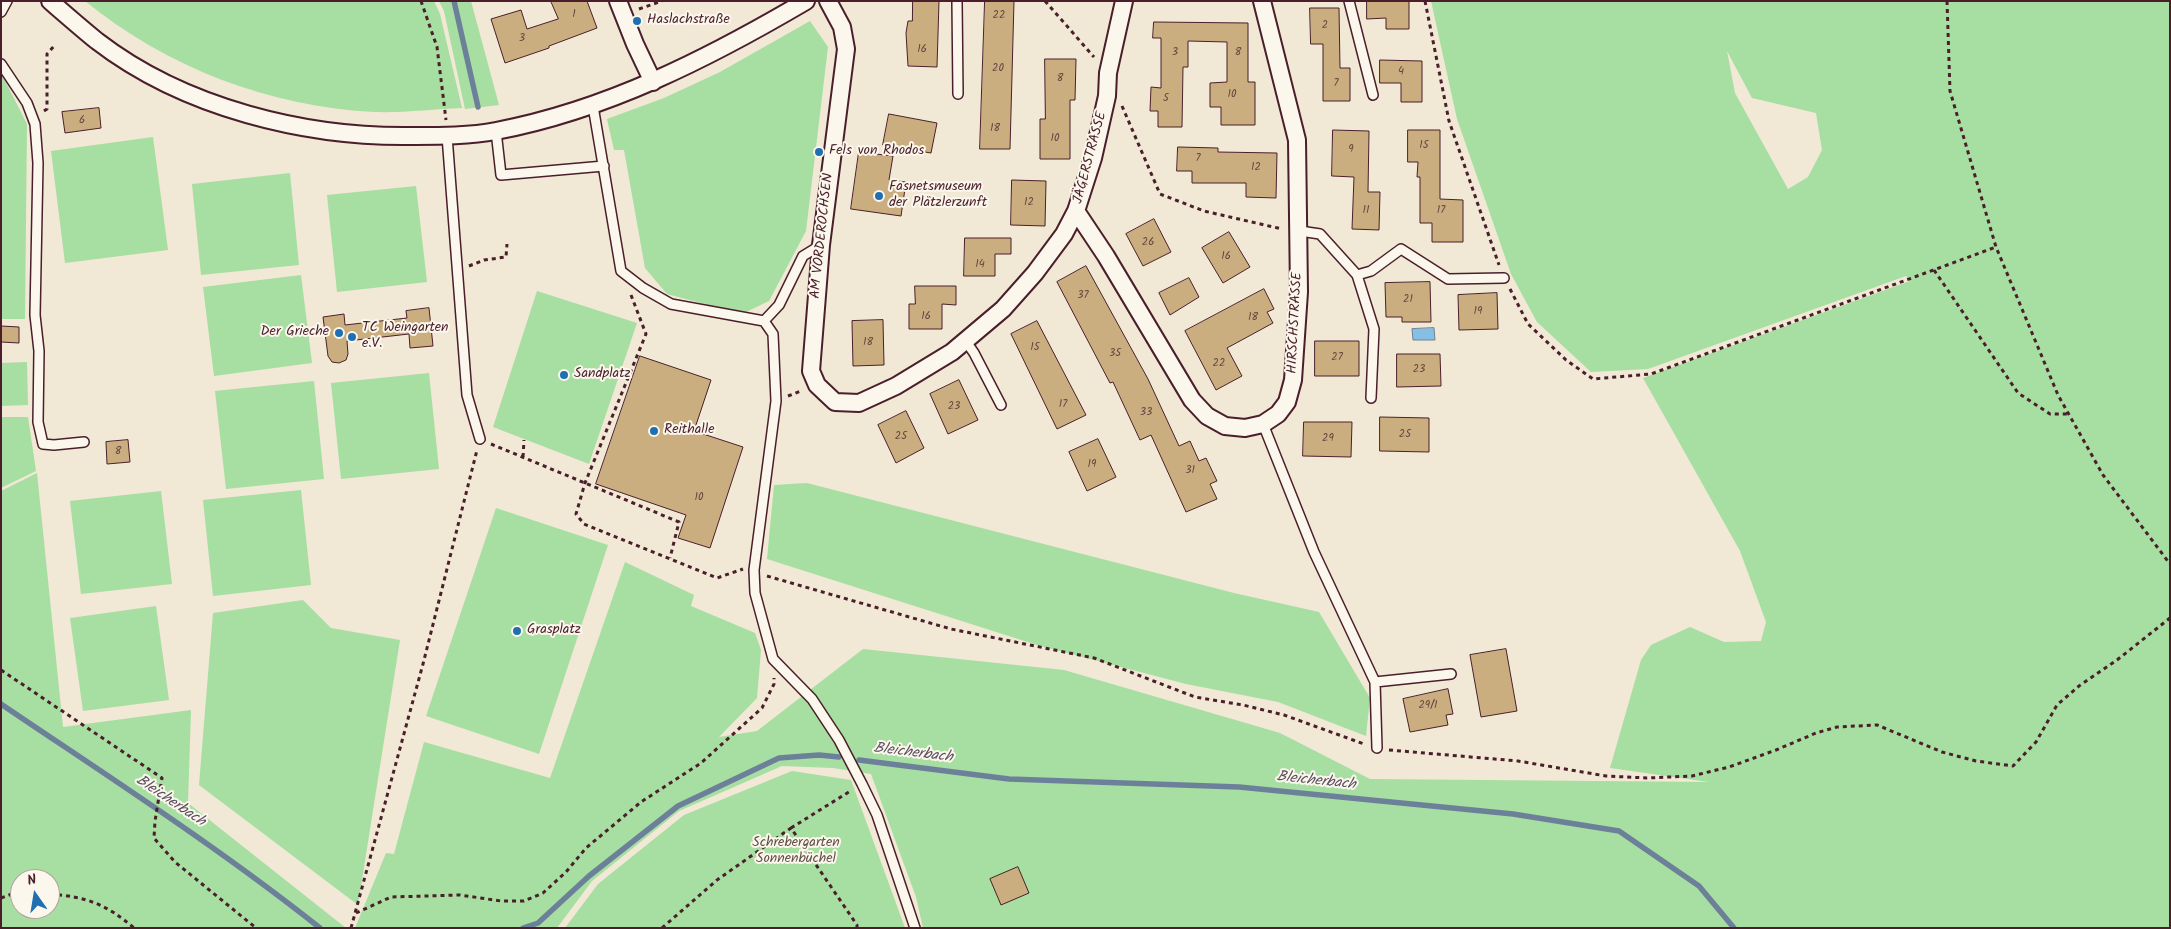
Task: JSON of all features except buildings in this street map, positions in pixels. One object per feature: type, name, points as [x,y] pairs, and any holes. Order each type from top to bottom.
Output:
[{"type":"street","points":[[50,1],[98,42],[142,70],[200,98],[248,114],[301,128],[375,137],[447,136],[496,132],[593,106],[653,82],[749,34],[806,1]]},
{"type":"street","name":"AM VORDEROCHSEN","points":[[817,385],[811,372],[821,245],[846,49],[842,27],[828,1]]},
{"type":"street","name":"JÄGERSTRASSE","points":[[817,385],[835,402],[859,403],[896,386],[952,352],[1003,310],[1035,273],[1064,234],[1076,211],[1093,158],[1107,96],[1108,73],[1124,1]]},
{"type":"street","name":"HIRSCHSTRASSE","points":[[1263,424],[1278,414],[1287,402],[1293,380],[1299,292],[1300,231],[1297,140],[1268,3]]},
{"type":"street","points":[[620,8],[653,82]]},
{"type":"street","points":[[1076,211],[1106,256],[1192,400],[1207,416],[1225,426],[1245,428],[1263,424]]},
{"type":"lane","points":[[1,12],[7,1]]},
{"type":"lane","points":[[956,1],[958,94]]},
{"type":"lane","points":[[1349,1],[1373,95]]},
{"type":"lane","points":[[1,64],[27,103],[35,124],[38,163],[35,315],[39,351],[38,422],[43,444],[54,445],[84,442]]},
{"type":"lane","points":[[593,106],[621,271],[642,288],[671,304],[764,321],[773,334],[776,401],[754,570],[755,593],[773,659],[812,699],[839,740],[877,815],[915,928]]},
{"type":"lane","points":[[496,132],[501,175],[604,166]]},
{"type":"lane","points":[[447,136],[466,395],[480,439]]},
{"type":"lane","points":[[1300,231],[1320,234],[1357,275],[1374,328],[1372,398]]},
{"type":"lane","points":[[764,321],[778,305],[803,256],[821,245]]},
{"type":"lane","points":[[1357,275],[1371,271],[1401,249],[1448,278],[1504,278]]},
{"type":"lane","points":[[965,340],[974,353],[1001,405]]},
{"type":"lane","points":[[1263,424],[1314,552],[1375,682],[1377,748]]},
{"type":"lane","points":[[1375,682],[1451,674]]},
{"type":"path","points":[[421,1],[437,48],[447,136]]},
{"type":"path","points":[[620,8],[662,1]]},
{"type":"path","points":[[1045,1],[1108,73]]},
{"type":"path","points":[[1425,1],[1449,122],[1504,278],[1528,324],[1566,360],[1593,379],[1651,374],[1996,247]]},
{"type":"path","points":[[1947,1],[1950,91],[1996,247],[2058,395],[2068,414],[2103,475],[2170,564]]},
{"type":"path","points":[[32,116],[47,110],[47,54],[54,46]]},
{"type":"path","points":[[1107,96],[1121,104],[1160,194],[1204,210],[1282,229],[1300,231]]},
{"type":"path","points":[[458,282],[471,264],[506,257],[508,244]]},
{"type":"path","points":[[1934,270],[2018,392],[2050,414],[2068,414]]},
{"type":"path","points":[[621,271],[646,334],[585,483],[576,514],[584,524],[717,578],[746,568],[754,570],[774,579],[951,629],[1094,658],[1195,697],[1284,715],[1377,748],[1518,761],[1606,776],[1647,778],[1702,774],[1729,768],[1816,733],[1837,727],[1877,726],[1942,752],[1976,761],[2013,766],[2036,742],[2057,705],[2079,686],[2118,660],[2170,618]]},
{"type":"path","points":[[776,401],[817,385]]},
{"type":"path","points":[[351,928],[424,664],[480,439],[679,522],[670,559]]},
{"type":"path","points":[[523,457],[524,440]]},
{"type":"path","points":[[355,914],[391,897],[460,895],[501,901],[524,901],[543,894],[593,842],[642,802],[701,763],[762,708],[774,684],[773,659]]},
{"type":"path","points":[[1,670],[162,778],[154,838],[175,862],[256,928]]},
{"type":"path","points":[[662,928],[717,880],[791,828],[862,784]]},
{"type":"path","points":[[791,828],[857,925],[857,928]]},
{"type":"path","points":[[60,895],[86,898],[118,914],[134,928]]},
{"type":"green space","points":[[85,1],[434,1],[440,14],[462,108],[396,112],[335,109],[296,102],[258,92],[184,64],[116,25]]},
{"type":"green space","points":[[439,1],[471,1],[499,105],[465,109],[444,11]]},
{"type":"green space","points":[[1431,1],[2170,1],[2170,928],[923,928],[916,897],[871,774],[833,768],[782,766],[679,811],[592,881],[557,928],[355,928],[386,853],[394,854],[424,742],[550,778],[625,562],[694,595],[691,606],[755,633],[761,650],[757,698],[719,737],[757,731],[863,649],[1064,670],[1280,733],[1370,779],[1709,782],[1610,768],[1641,660],[1651,645],[1690,627],[1724,642],[1761,641],[1766,622],[1740,551],[1643,378],[1910,281],[1906,276],[1648,369],[1591,372],[1537,322],[1511,274],[1457,119]],"holes":[[[1727,51],[1752,98],[1816,113],[1822,150],[1808,177],[1788,189],[1735,93]]]},
{"type":"green space","points":[[810,21],[828,47],[806,231],[769,301],[742,314],[667,294],[645,268],[624,150],[614,150],[607,119],[664,98],[720,72]]},
{"type":"green space","points":[[1,73],[27,124],[25,319],[1,319]]},
{"type":"green space","points":[[153,137],[168,250],[65,263],[51,151]]},
{"type":"green space","points":[[290,173],[299,265],[201,275],[192,184]]},
{"type":"green space","points":[[416,186],[427,282],[337,292],[327,195]]},
{"type":"green space","points":[[301,275],[312,363],[214,376],[203,287]]},
{"type":"green space","name":"Sandplatz","points":[[537,291],[637,323],[589,464],[493,427]]},
{"type":"green space","points":[[27,362],[28,405],[1,406],[1,363]]},
{"type":"green space","points":[[429,373],[439,469],[341,479],[331,383]]},
{"type":"green space","points":[[314,381],[324,479],[226,489],[215,391]]},
{"type":"green space","points":[[1,417],[28,417],[36,471],[1,488]]},
{"type":"green space","points":[[37,473],[63,727],[191,710],[188,803],[346,928],[1,928],[1,491]]},
{"type":"green space","points":[[807,483],[1234,593],[1319,612],[1370,698],[1366,736],[1278,702],[1186,684],[1037,645],[767,559],[774,485]]},
{"type":"green space","points":[[301,490],[311,585],[213,596],[203,500]]},
{"type":"green space","points":[[161,491],[172,584],[81,594],[70,501]]},
{"type":"green space","name":"Grasplatz","points":[[496,508],[608,545],[539,754],[426,716]]},
{"type":"green space","points":[[303,600],[331,628],[400,640],[358,905],[199,785],[213,613]]},
{"type":"green space","points":[[156,606],[169,700],[83,711],[70,618]]},
{"type":"green space","name":"Schrebergarten Sonnenbüchel","points":[[792,771],[851,780],[905,928],[565,928],[598,884],[684,815]]},
{"type":"water","points":[[1434,328],[1435,340],[1413,340],[1412,329]]},
{"type":"waterway","points":[[454,1],[478,107]]},
{"type":"waterway","name":"Bleicherbach","points":[[1,704],[203,841],[320,928]]},
{"type":"waterway","name":"Bleicherbach","points":[[523,928],[538,923],[589,876],[678,806],[779,758],[819,755],[839,757]]},
{"type":"waterway","name":"Bleicherbach","points":[[859,760],[1009,779],[1239,787],[1513,814],[1619,831],[1699,886],[1734,928]]},
{"type":"place","name":"Haslachstraße","points":[[637,21]]},
{"type":"place","name":"Fels von Rhodos","points":[[819,152]]},
{"type":"place","name":"Fasnetsmuseum der Plätzlerzunft","points":[[879,196]]},
{"type":"place","name":"Der Grieche","points":[[339,333]]},
{"type":"place","name":"TC Weingarten e.V.","points":[[352,337]]},
{"type":"place","name":"Sandplatz","points":[[564,375]]},
{"type":"place","name":"Reithalle","points":[[654,431]]},
{"type":"place","name":"Grasplatz","points":[[517,631]]}]
